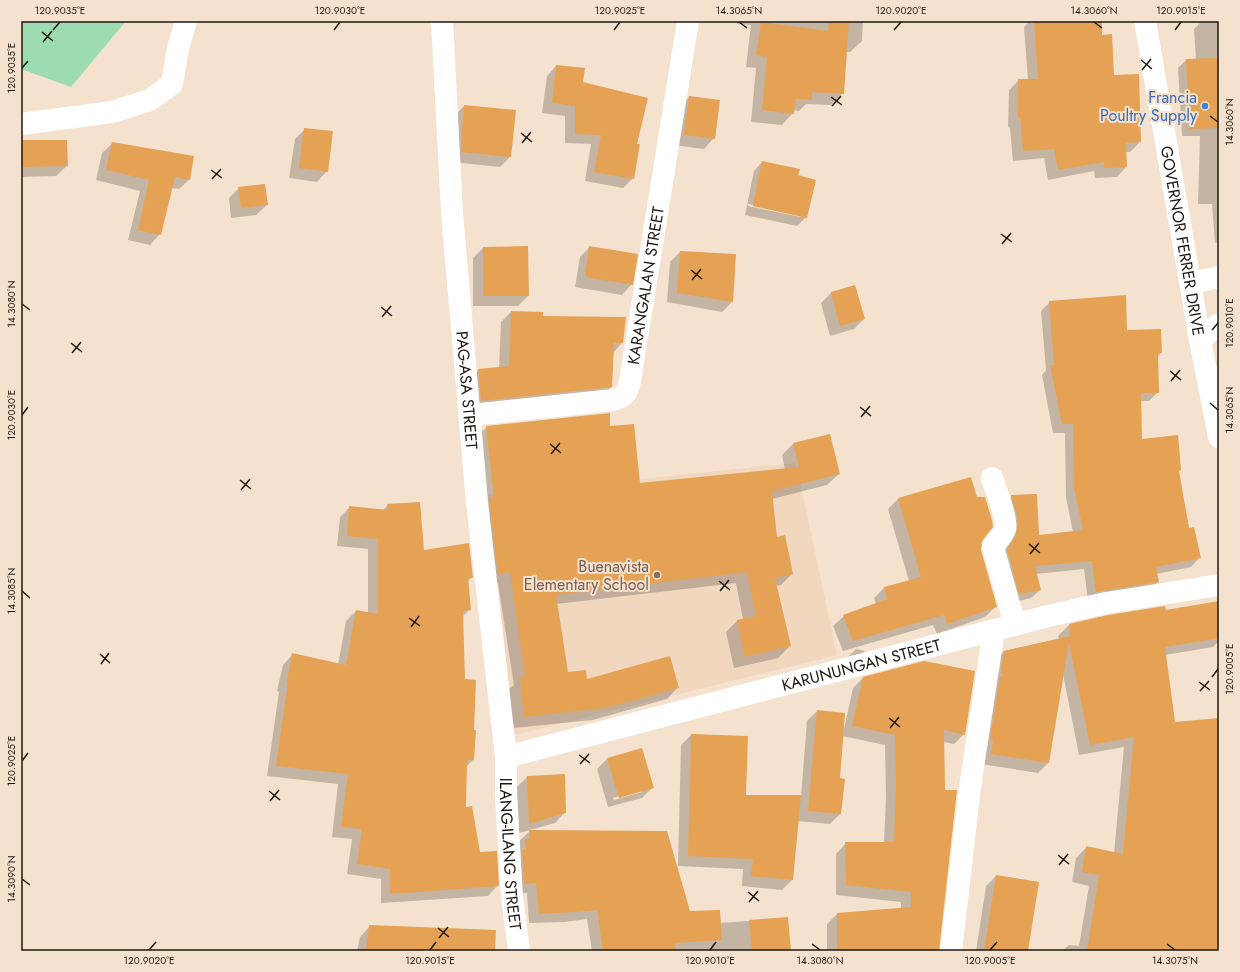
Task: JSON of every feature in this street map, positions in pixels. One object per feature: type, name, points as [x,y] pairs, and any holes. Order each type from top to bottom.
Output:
[{"type":"street","points":[[21,124],[112,112],[150,100],[172,84],[178,48],[186,21]]},
{"type":"street","name":"PAG-ASA STREET","points":[[442,21],[452,213],[478,502],[506,757]]},
{"type":"street","name":"KARANGALAN STREET","points":[[471,415],[612,400],[620,398],[626,394],[630,381],[688,21]]},
{"type":"street","name":"GOVERNOR FERRER DRIVE","points":[[1146,21],[1200,340],[1219,437]]},
{"type":"street","points":[[1191,283],[1219,277]]},
{"type":"street","points":[[1200,340],[1219,324]]},
{"type":"street","points":[[992,478],[1004,516],[1006,528],[1004,533],[994,543],[993,547],[1015,625]]},
{"type":"street","name":"KARUNUNGAN STREET","points":[[506,757],[994,630],[1106,603],[1219,585]]},
{"type":"street","points":[[951,951],[970,787],[994,630]]},
{"type":"street","name":"ILANG-ILANG STREET","points":[[506,757],[506,795],[512,897],[519,951]]},
{"type":"shaded area","name":"Buenavista Elementary School","points":[[796,463],[837,655],[514,735],[486,495]]},
{"type":"green space","points":[[21,21],[126,21],[71,87],[21,69]]},
{"type":"building","points":[[829,21],[849,21],[844,94],[812,92],[812,100],[796,99],[794,114],[762,110],[767,57],[756,55],[761,22],[828,31]]},
{"type":"building","points":[[1034,21],[1102,21],[1102,35],[1112,34],[1114,75],[1139,74],[1141,142],[1126,143],[1127,167],[1104,168],[1104,162],[1058,170],[1054,149],[1023,151],[1020,118],[1018,118],[1018,79],[1038,79]]},
{"type":"building","points":[[1217,58],[1219,128],[1189,129],[1186,59]]},
{"type":"building","points":[[556,65],[585,68],[583,82],[648,98],[637,144],[640,144],[634,179],[594,172],[601,135],[575,134],[575,106],[552,103]]},
{"type":"building","points":[[689,96],[720,100],[715,139],[684,135]]},
{"type":"building","points":[[464,105],[516,110],[511,157],[461,152]]},
{"type":"building","points":[[304,128],[333,131],[328,172],[299,168]]},
{"type":"building","points":[[21,140],[67,140],[68,166],[21,167]]},
{"type":"building","points":[[112,142],[194,156],[190,180],[175,177],[161,235],[138,230],[149,180],[106,170]]},
{"type":"building","points":[[762,161],[800,169],[798,175],[816,180],[807,218],[753,206]]},
{"type":"building","points":[[265,184],[268,205],[241,208],[238,187]]},
{"type":"building","points":[[528,246],[529,296],[483,296],[483,247]]},
{"type":"building","points":[[589,246],[638,254],[633,285],[585,277]]},
{"type":"building","points":[[680,251],[736,254],[733,302],[677,293]]},
{"type":"building","points":[[855,285],[865,319],[840,326],[831,292]]},
{"type":"building","points":[[1126,295],[1127,330],[1161,329],[1162,353],[1158,353],[1159,393],[1141,393],[1142,439],[1178,435],[1181,470],[1179,471],[1189,528],[1194,527],[1201,558],[1156,567],[1159,582],[1096,592],[1092,561],[1035,566],[1041,590],[1019,594],[1007,549],[1015,537],[1018,525],[1017,515],[1011,495],[1037,494],[1039,535],[1083,530],[1074,488],[1073,424],[1062,424],[1050,365],[1054,365],[1049,301]]},
{"type":"building","points":[[511,311],[543,312],[543,316],[626,317],[623,343],[614,343],[612,387],[481,401],[478,369],[509,366]]},
{"type":"building","points":[[610,413],[610,426],[634,424],[640,483],[799,467],[793,443],[830,434],[840,474],[772,491],[777,537],[785,535],[793,574],[775,578],[791,646],[745,657],[737,620],[756,616],[747,572],[556,595],[568,672],[586,670],[587,679],[670,656],[679,688],[605,708],[524,717],[520,677],[525,676],[510,572],[498,574],[489,498],[494,498],[486,426]]},
{"type":"building","points":[[971,477],[977,497],[985,497],[992,520],[993,527],[982,541],[981,550],[997,607],[947,624],[944,615],[853,641],[843,615],[887,599],[884,587],[921,577],[898,498]]},
{"type":"building","points":[[420,502],[424,550],[469,543],[473,578],[468,578],[471,610],[463,611],[465,679],[476,680],[474,730],[476,730],[474,760],[467,760],[466,807],[472,806],[480,852],[497,851],[499,886],[390,894],[390,869],[357,864],[362,829],[341,827],[348,774],[276,766],[292,653],[346,665],[356,610],[378,614],[378,539],[347,536],[349,506],[388,510],[387,504]]},
{"type":"building","points":[[1219,601],[1219,638],[1165,647],[1175,722],[1219,718],[1219,951],[1087,951],[1099,875],[1082,872],[1086,846],[1123,854],[1134,737],[1090,745],[1069,643],[1049,763],[991,754],[993,740],[990,739],[1000,676],[1003,677],[1001,668],[1004,651],[1070,636],[1069,624],[1108,615],[1165,606],[1166,610]]},
{"type":"building","points":[[924,661],[975,671],[965,735],[944,730],[945,790],[957,790],[939,951],[837,951],[837,913],[911,907],[911,892],[846,885],[845,842],[894,842],[896,786],[895,735],[852,726],[863,677]]},
{"type":"building","points":[[817,710],[845,713],[840,778],[845,779],[841,814],[808,811]]},
{"type":"building","points":[[691,734],[748,736],[746,795],[801,795],[793,880],[751,876],[753,859],[688,856]]},
{"type":"building","points":[[642,748],[654,788],[619,798],[607,758]]},
{"type":"building","points":[[565,774],[566,813],[529,824],[527,776]]},
{"type":"building","points":[[529,830],[667,831],[690,911],[720,910],[722,940],[675,943],[676,951],[603,951],[597,910],[539,914],[536,883],[524,884],[522,850],[526,850],[525,839],[530,839]]},
{"type":"building","points":[[996,875],[1039,882],[1028,951],[984,951]]},
{"type":"building","points":[[788,917],[791,951],[752,951],[749,920]]},
{"type":"building","points":[[369,925],[496,930],[495,951],[366,951]]},
{"type":"place","name":"Francia Poultry Supply","points":[[1205,106]]},
{"type":"place","name":"Buenavista Elementary School","points":[[657,575]]}]
